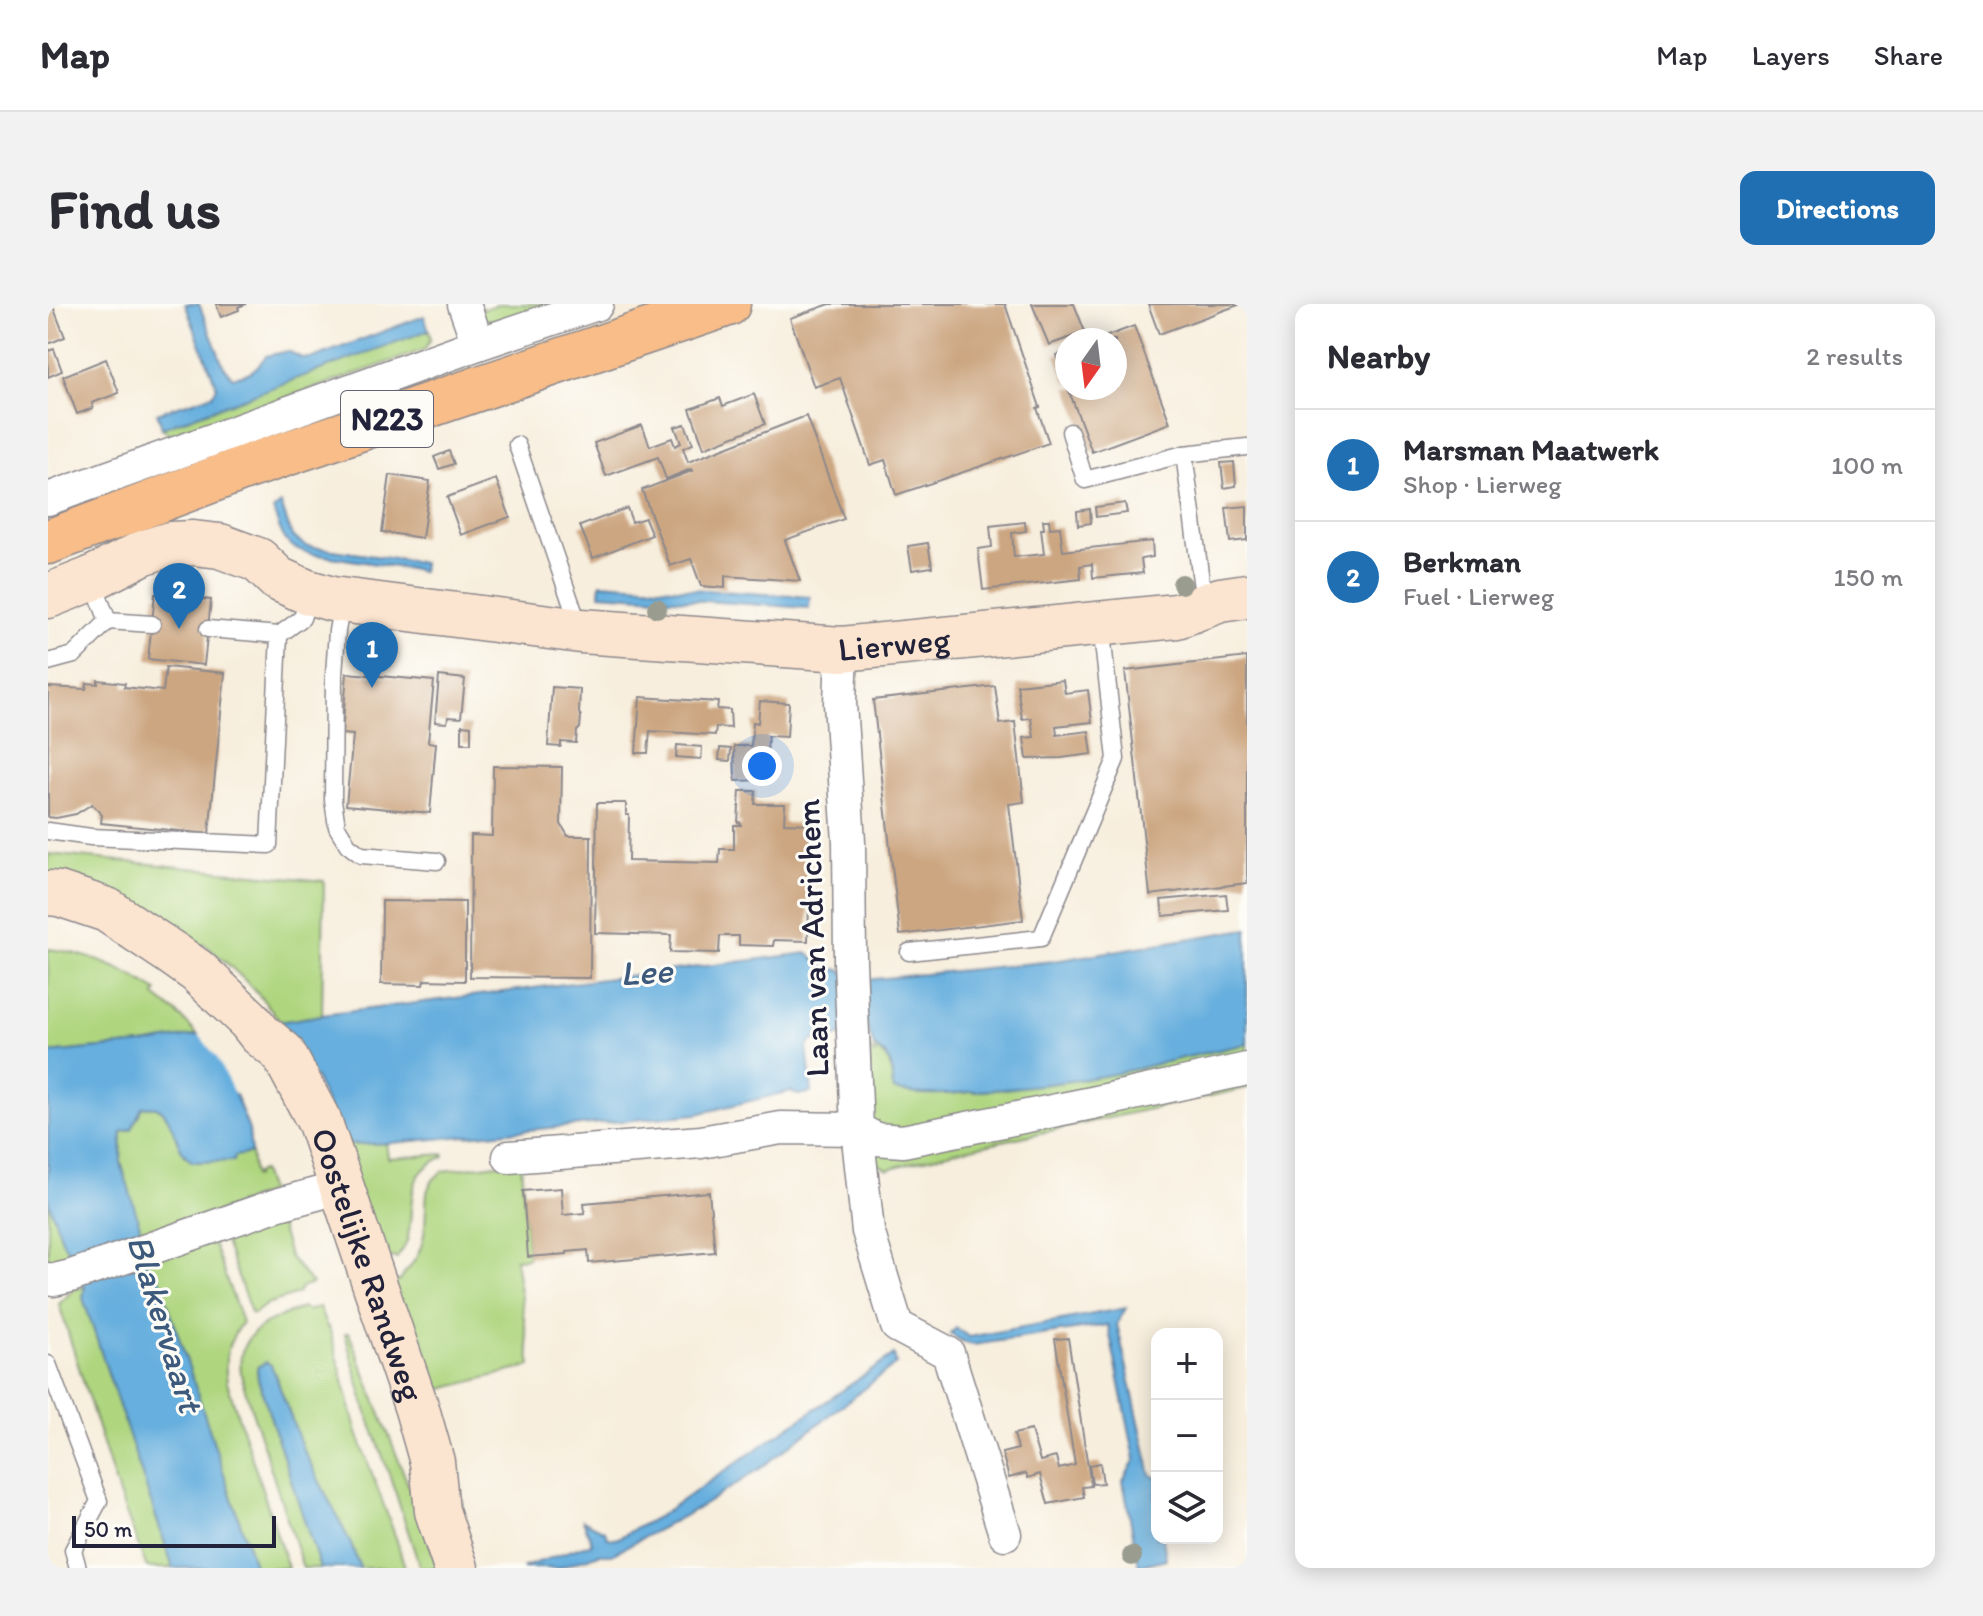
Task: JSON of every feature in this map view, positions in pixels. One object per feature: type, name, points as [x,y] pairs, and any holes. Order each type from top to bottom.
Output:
[{"type":"main road","name":"N223","points":[[48,542],[247,467],[728,304]]},
{"type":"street","points":[[464,304],[478,344]]},
{"type":"street","points":[[48,499],[597,304]]},
{"type":"street","name":"Lierweg","points":[[48,596],[91,579],[142,553],[170,544],[193,543],[220,546],[258,560],[310,590],[581,631],[842,649],[1177,616],[1220,600],[1247,596]]},
{"type":"street","name":"Laan van Adrichem","points":[[842,649],[840,703],[849,842],[857,1129],[868,1231],[897,1326],[948,1353],[1005,1534]]},
{"type":"street","name":"Oostelijke Randweg","points":[[48,893],[107,910],[197,971],[283,1053],[286,1085],[320,1123],[328,1191],[357,1282],[417,1409],[432,1462],[437,1511],[456,1568]]},
{"type":"street","name":"Oostelijke Randweg","points":[[48,921],[142,934]]},
{"type":"street","name":"Laan van Adrichem","points":[[509,1157],[701,1142],[781,1128],[857,1129],[876,1139],[903,1141],[1247,1069]]},
{"type":"street","points":[[60,1277],[279,1204],[328,1191]]},
{"type":"lane","points":[[1070,432],[1085,480],[1184,454],[1247,447]]},
{"type":"lane","points":[[517,445],[581,631]]},
{"type":"lane","points":[[1184,454],[1204,606]]},
{"type":"lane","points":[[91,579],[108,621]]},
{"type":"lane","points":[[208,629],[279,635],[302,618],[310,590]]},
{"type":"lane","points":[[310,590],[337,631],[333,800],[337,827],[348,845],[361,855],[437,861]]},
{"type":"lane","points":[[48,662],[74,655],[108,621],[152,624]]},
{"type":"lane","points":[[909,952],[1041,938],[1116,759],[1101,624]]},
{"type":"lane","points":[[48,831],[91,837],[269,845],[279,635]]},
{"type":"lane","points":[[48,1364],[99,1501],[73,1550],[78,1568]]},
{"type":"green space","points":[[476,304],[484,309],[499,304],[563,304],[522,318],[501,321],[479,318]]},
{"type":"green space","points":[[429,330],[431,339],[424,350],[173,437],[162,428]]},
{"type":"green space","points":[[48,854],[324,881],[322,1015],[281,1022],[245,980],[204,944],[199,949],[48,884]]},
{"type":"green space","points":[[48,949],[91,958],[144,983],[157,991],[155,996],[198,1035],[48,1053]]},
{"type":"green space","points":[[1247,1044],[1247,1063],[922,1132],[871,1128],[863,1049],[871,1050],[874,1055],[874,1047],[887,1060],[893,1089],[942,1094],[1056,1081]]},
{"type":"green space","points":[[1247,1074],[1247,1088],[952,1152],[888,1169],[868,1159],[874,1152]]},
{"type":"green space","points":[[142,1107],[155,1107],[162,1111],[182,1150],[193,1162],[234,1161],[235,1156],[251,1153],[254,1177],[262,1171],[269,1192],[138,1244],[121,1162],[122,1132],[132,1129]]},
{"type":"green space","points":[[386,1143],[388,1158],[444,1154],[430,1164],[416,1181],[405,1246],[396,1259],[393,1257],[383,1261],[343,1145]]},
{"type":"green space","points":[[521,1161],[528,1258],[515,1259],[531,1366],[419,1395],[391,1283],[401,1280],[422,1245],[428,1188],[443,1171]]},
{"type":"green space","points":[[48,1200],[63,1242],[75,1263],[48,1270]]},
{"type":"green space","points":[[280,1226],[289,1256],[312,1284],[301,1288],[298,1294],[267,1304],[252,1315],[223,1237],[251,1227]]},
{"type":"green space","points":[[212,1240],[242,1322],[228,1350],[227,1382],[288,1568],[255,1568],[160,1280],[144,1262]]},
{"type":"green space","points":[[85,1287],[83,1298],[173,1568],[147,1568],[119,1495],[59,1304],[74,1289]]},
{"type":"green space","points":[[319,1307],[329,1327],[357,1433],[405,1568],[360,1568],[302,1447],[274,1372],[257,1370],[320,1568],[303,1568],[240,1367],[246,1342],[264,1325],[302,1308],[308,1311]]},
{"type":"green space","points":[[349,1333],[438,1568],[420,1568],[366,1410],[345,1334]]},
{"type":"water","points":[[185,304],[199,304],[224,367],[233,377],[252,371],[266,356],[288,351],[302,358],[313,358],[424,316],[429,330],[162,428],[157,413],[212,395],[217,387]]},
{"type":"water","points":[[281,504],[292,536],[306,546],[423,563],[422,571],[312,554],[295,548],[282,534],[273,510]]},
{"type":"water","points":[[601,583],[810,597],[809,608],[600,594]]},
{"type":"water","name":"Blakervaart","points":[[1247,929],[1247,1044],[1084,1079],[942,1094],[893,1090],[891,1066],[886,1055],[874,1047],[865,1019],[839,1036],[813,1040],[807,1047],[812,1092],[798,1095],[791,1091],[697,1114],[343,1145],[315,1077],[234,1091],[249,1130],[251,1153],[235,1156],[234,1161],[193,1162],[182,1150],[162,1111],[155,1107],[142,1107],[132,1129],[122,1132],[121,1162],[140,1226],[137,1239],[142,1259],[160,1280],[255,1568],[173,1568],[83,1298],[85,1287],[63,1242],[48,1200],[48,1053],[142,1044],[322,1015],[807,953],[828,970],[837,969],[865,980],[1054,961]]},
{"type":"water","points":[[1126,1308],[1117,1324],[1151,1475],[1151,1544],[1164,1544],[1166,1559],[1139,1566],[1123,1481],[1135,1459],[1108,1325],[973,1345],[950,1334],[956,1328],[969,1337]]},
{"type":"water","points":[[894,1355],[896,1364],[761,1468],[699,1508],[612,1554],[599,1554],[559,1568],[522,1568],[592,1543],[583,1520],[605,1531],[608,1538],[616,1539],[659,1516]]},
{"type":"water","points":[[266,1362],[271,1365],[302,1447],[360,1568],[320,1568],[258,1379],[257,1367]]},
{"type":"pier","points":[[278,1018],[315,1080],[234,1093],[217,1058],[196,1031]]},
{"type":"building","points":[[48,304],[52,304],[65,337],[48,344]]},
{"type":"building","points":[[216,304],[246,304],[221,317]]},
{"type":"building","points":[[830,304],[1005,304],[1049,443],[896,495],[885,460],[870,465],[840,378],[814,387],[790,318]]},
{"type":"building","points":[[1032,304],[1074,304],[1083,328],[1055,328],[1055,343],[1049,345]]},
{"type":"building","points":[[1148,304],[1241,304],[1159,334]]},
{"type":"building","points":[[1134,326],[1170,423],[1092,452],[1072,400],[1127,400],[1127,329]]},
{"type":"building","points":[[54,349],[62,371],[48,377],[48,351]]},
{"type":"building","points":[[106,359],[119,393],[92,403],[93,408],[77,414],[63,376]]},
{"type":"building","points":[[754,394],[765,424],[704,448],[690,409],[720,398],[723,406]]},
{"type":"building","points":[[806,416],[844,519],[785,540],[800,581],[725,576],[725,588],[701,586],[691,559],[670,566],[642,490],[691,469],[666,479],[658,457],[606,476],[594,443],[642,425],[650,446],[672,438],[675,446],[681,443],[675,427],[685,424],[693,444],[683,448],[688,462]]},
{"type":"building","points":[[449,451],[454,464],[439,469],[434,457]]},
{"type":"building","points":[[1234,462],[1236,486],[1224,488],[1221,463]]},
{"type":"building","points":[[390,475],[430,481],[422,538],[382,532]]},
{"type":"building","points":[[496,479],[510,517],[461,535],[447,497]]},
{"type":"building","points":[[1125,503],[1127,513],[1096,517],[1095,507]]},
{"type":"building","points":[[1247,506],[1247,540],[1230,542],[1226,508]]},
{"type":"building","points":[[627,508],[632,522],[645,518],[652,535],[593,558],[580,526]]},
{"type":"building","points":[[1090,509],[1091,523],[1078,525],[1077,511]]},
{"type":"building","points":[[1043,520],[1049,520],[1050,528],[1060,527],[1063,551],[1152,541],[1153,557],[1141,559],[1143,573],[1093,578],[1092,564],[1080,566],[1081,579],[983,590],[978,549],[992,547],[990,526],[1025,522],[1026,531],[1012,533],[1014,557],[1044,554]]},
{"type":"building","points":[[928,543],[932,567],[912,570],[908,546]]},
{"type":"building","points":[[155,594],[211,600],[204,665],[148,659]]},
{"type":"building","points":[[1247,657],[1247,883],[1150,895],[1125,671]]},
{"type":"building","points":[[166,667],[225,673],[209,834],[101,823],[102,815],[92,804],[76,814],[48,817],[48,687],[86,689],[87,683],[98,684],[98,680],[125,683],[124,687],[163,691]]},
{"type":"building","points":[[347,673],[434,681],[428,742],[436,743],[430,813],[346,805],[353,735],[342,734]]},
{"type":"building","points":[[439,676],[465,679],[461,718],[448,717],[447,723],[435,722]]},
{"type":"building","points":[[1063,680],[1065,693],[1088,690],[1092,722],[1056,726],[1057,735],[1089,731],[1092,754],[1027,759],[1024,738],[1034,737],[1031,718],[1022,719],[1017,685]]},
{"type":"building","points":[[995,686],[1000,724],[1015,722],[1024,802],[1009,804],[1023,920],[900,935],[873,700]]},
{"type":"building","points":[[552,687],[580,689],[581,716],[576,743],[561,742],[561,747],[548,746]]},
{"type":"building","points":[[640,697],[718,702],[717,709],[730,710],[731,728],[716,727],[715,735],[650,731],[648,753],[636,753]]},
{"type":"building","points":[[760,701],[789,703],[787,737],[768,736],[767,755],[761,755],[762,780],[735,781],[734,746],[751,746],[753,722],[758,723]]},
{"type":"building","points":[[462,725],[471,726],[471,743],[462,743]]},
{"type":"building","points":[[677,745],[702,747],[701,759],[676,757]]},
{"type":"building","points":[[720,748],[731,749],[730,761],[719,760]]},
{"type":"building","points":[[493,766],[562,767],[561,824],[568,836],[591,836],[590,978],[470,977],[471,835],[492,836]]},
{"type":"building","points":[[740,791],[756,791],[755,804],[785,804],[784,823],[811,824],[808,941],[774,940],[773,946],[739,945],[739,936],[720,936],[719,953],[670,952],[671,935],[595,933],[597,803],[626,803],[626,815],[629,815],[628,861],[719,863],[720,849],[734,849],[734,825],[741,825],[738,822]]},
{"type":"building","points":[[1226,894],[1228,910],[1163,916],[1161,900]]},
{"type":"building","points":[[382,901],[465,902],[465,981],[424,980],[423,985],[381,984]]},
{"type":"building","points":[[561,1188],[563,1215],[585,1213],[584,1203],[709,1192],[715,1252],[589,1263],[588,1250],[528,1257],[523,1191]]},
{"type":"building","points":[[1068,1338],[1091,1486],[1082,1487],[1084,1497],[1048,1504],[1040,1474],[1028,1478],[1026,1473],[1009,1478],[1002,1453],[1018,1449],[1014,1434],[1031,1430],[1040,1461],[1056,1457],[1059,1469],[1075,1465],[1055,1339]]},
{"type":"building","points":[[1100,1463],[1103,1483],[1092,1484],[1089,1465]]},
{"type":"place","name":"Berkman","points":[[179,629]]},
{"type":"place","name":"Marsman Maatwerk","points":[[372,688]]},
{"type":"water label","name":"Lee","points":[[646,971]]}]
